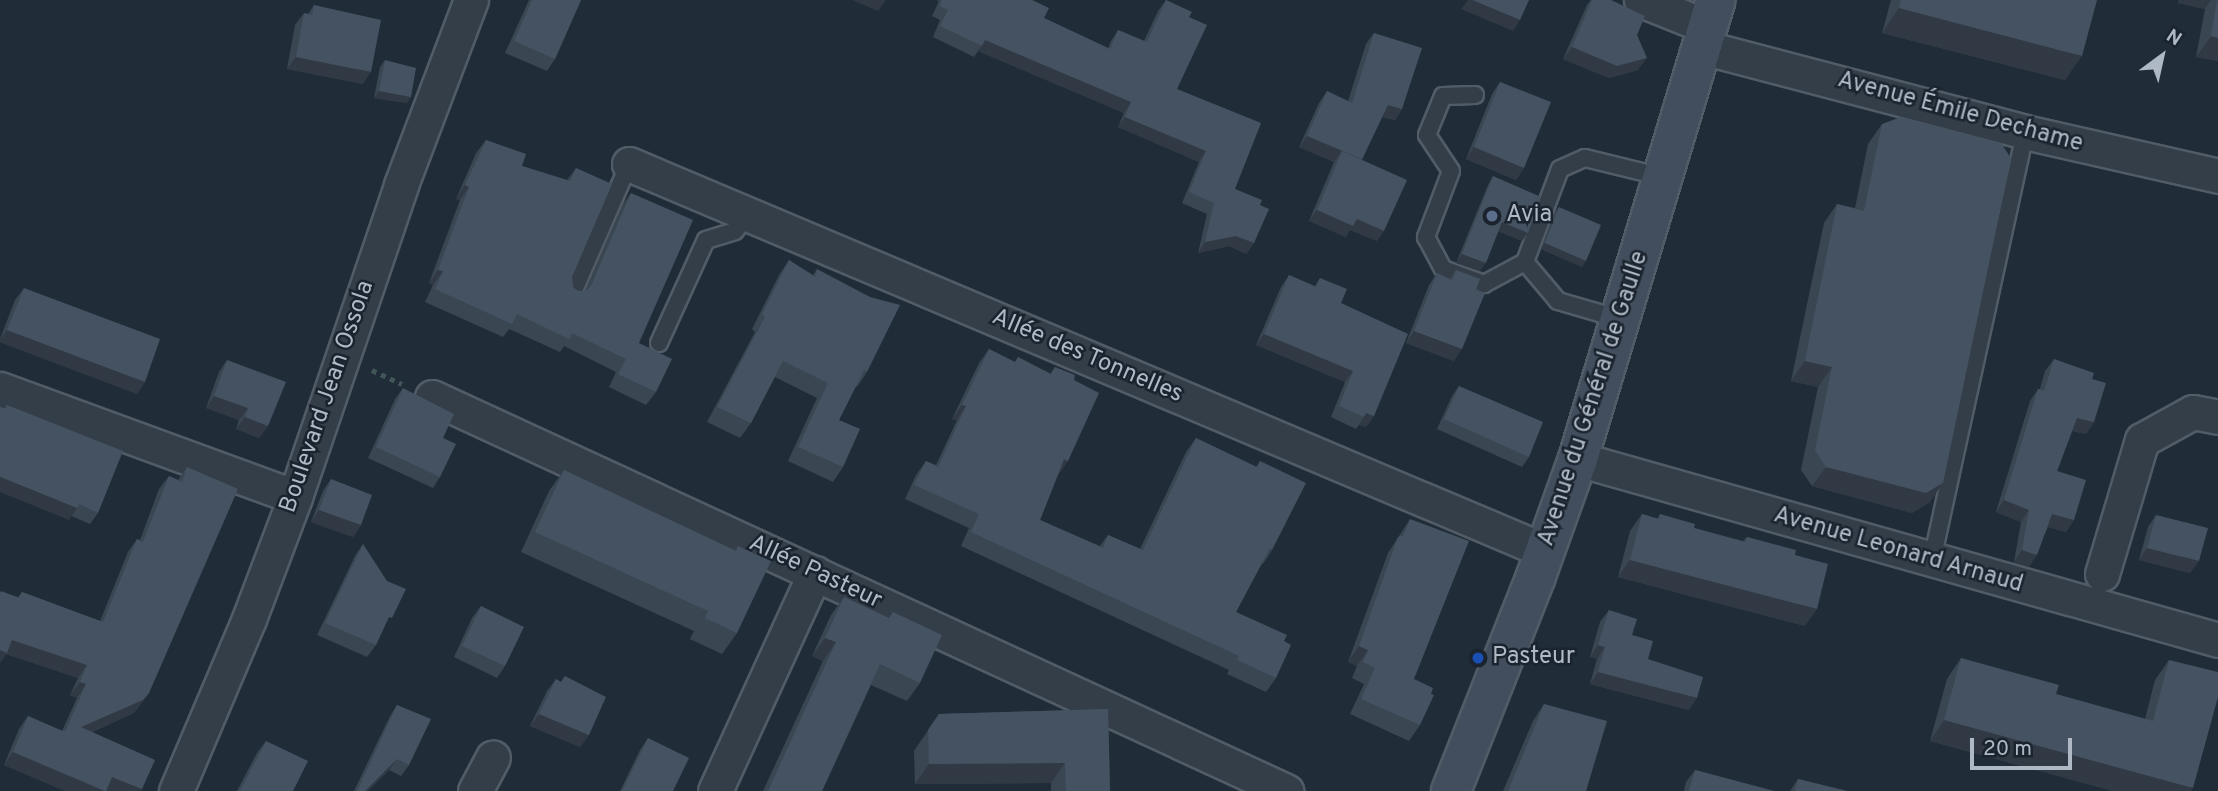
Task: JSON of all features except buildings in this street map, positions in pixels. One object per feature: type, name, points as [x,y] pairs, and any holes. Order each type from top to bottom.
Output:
[{"type":"main road","name":"Avenue du Général de Gaulle","points":[[1451,791],[1578,459],[1709,25]]},
{"type":"street","name":"Boulevard Jean Ossola","points":[[176,791],[249,619],[295,497],[401,185],[471,0]]},
{"type":"street","name":"Avenue Émile Dechame","points":[[1641,0],[2025,132],[2218,176]]},
{"type":"street","name":"Allée des Tonnelles","points":[[629,164],[1545,551]]},
{"type":"street","points":[[0,389],[295,497]]},
{"type":"street","name":"Allée Pasteur","points":[[432,397],[1286,791]]},
{"type":"street","points":[[2102,573],[2142,440],[2193,412],[2218,417]]},
{"type":"street","name":"Avenue Leonard Arnaud","points":[[1578,459],[2218,640]]},
{"type":"street","points":[[715,791],[815,573]]},
{"type":"street","points":[[475,791],[492,757]]},
{"type":"lane","points":[[1475,95],[1443,96],[1427,135],[1451,171],[1426,237],[1443,269],[1484,284],[1525,262],[1560,169],[1585,158],[1663,177]]},
{"type":"lane","points":[[1932,560],[2025,132]]},
{"type":"lane","points":[[572,295],[629,164]]},
{"type":"lane","points":[[659,343],[706,240],[735,231],[748,214]]},
{"type":"lane","points":[[1525,262],[1558,301],[1620,319]]},
{"type":"path","points":[[343,357],[432,397]]},
{"type":"place","name":"Avia","points":[[1492,216]]},
{"type":"place","name":"Pasteur","points":[[1478,658]]}]
